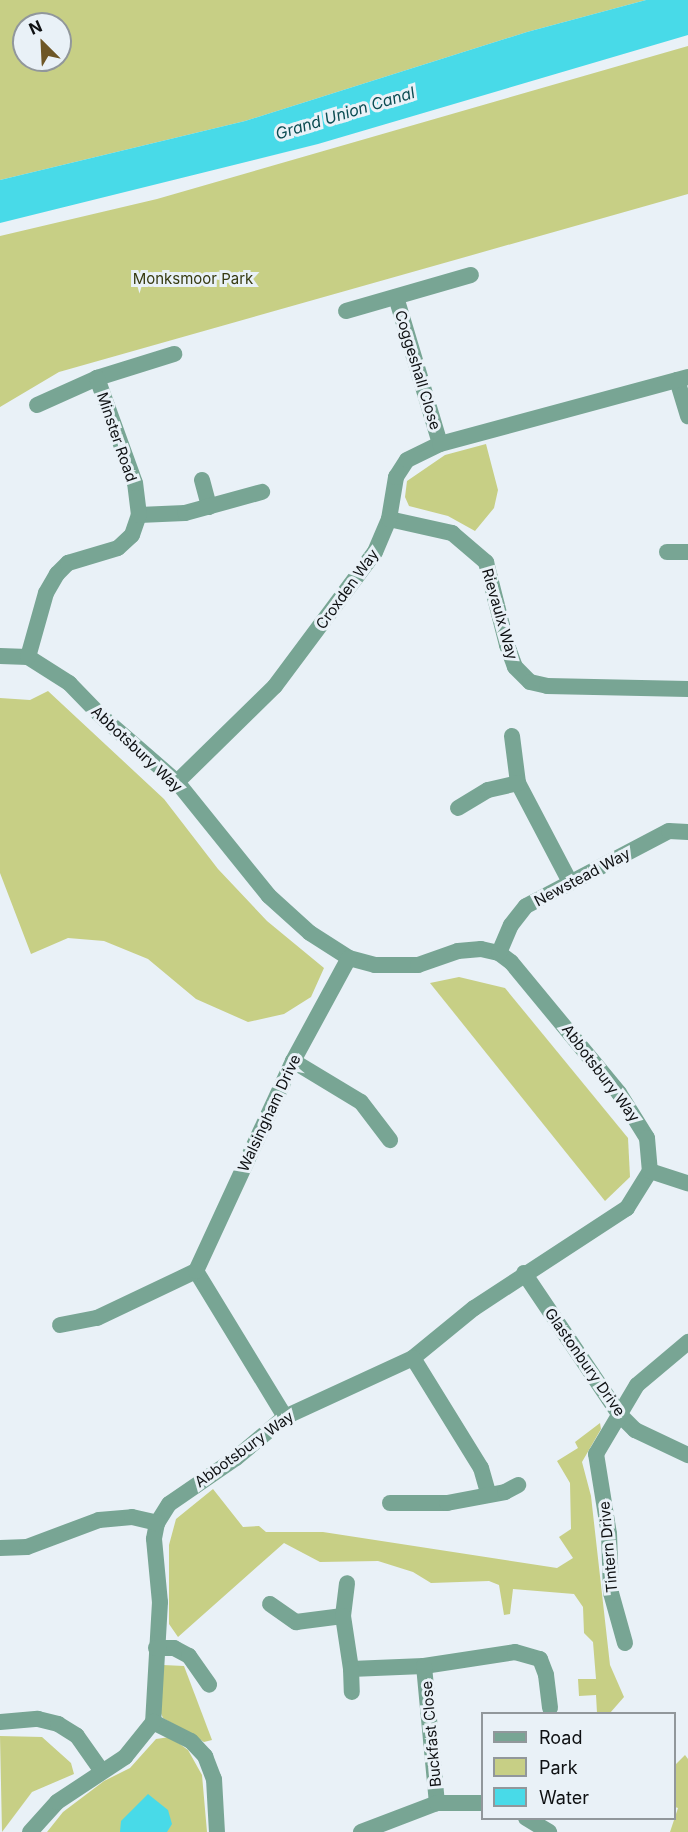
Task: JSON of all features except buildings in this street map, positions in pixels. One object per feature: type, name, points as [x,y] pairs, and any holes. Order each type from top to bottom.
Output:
[{"type":"street","name":"Coggeshall Close","points":[[346,311],[471,275]]},
{"type":"street","name":"Coggeshall Close","points":[[396,297],[440,444]]},
{"type":"street","name":"Minster Road","points":[[37,405],[97,378],[174,354]]},
{"type":"street","name":"Minster Road","points":[[97,378],[135,483],[139,515]]},
{"type":"street","name":"Croxden Way","points":[[177,782],[275,686],[375,552],[389,519],[396,477],[407,460],[440,444],[683,379]]},
{"type":"street","points":[[683,379],[688,416]]},
{"type":"street","points":[[202,480],[210,507]]},
{"type":"street","points":[[27,657],[46,593],[57,574],[68,563],[118,548],[132,535],[139,515],[177,514],[262,492]]},
{"type":"street","name":"Rievaulx Way","points":[[389,519],[452,533],[486,562],[507,645],[515,667],[530,682],[547,686],[688,689]]},
{"type":"street","points":[[667,552],[688,552]]},
{"type":"street","name":"Abbotsbury Way","points":[[0,656],[27,657],[69,683],[101,716],[177,782],[270,896],[310,933],[349,958],[375,965],[418,965],[458,951],[481,949],[498,953],[523,972],[620,1093],[647,1138],[650,1172],[627,1208],[524,1273],[413,1358],[285,1417],[236,1458],[185,1490],[169,1504],[157,1523]]},
{"type":"street","points":[[512,736],[519,783],[570,882]]},
{"type":"street","points":[[458,808],[488,790],[519,783]]},
{"type":"street","name":"Newstead Way","points":[[498,953],[511,925],[526,906],[669,831],[688,832]]},
{"type":"street","name":"Walsingham Drive","points":[[196,1271],[293,1060],[349,958]]},
{"type":"street","points":[[293,1060],[361,1102],[390,1140]]},
{"type":"street","points":[[650,1172],[688,1183]]},
{"type":"street","points":[[60,1325],[97,1318],[196,1271],[285,1417]]},
{"type":"street","name":"Glastonbury Drive","points":[[524,1273],[619,1414],[635,1430],[688,1455]]},
{"type":"street","name":"Tintern Drive","points":[[625,1643],[611,1593],[606,1505],[595,1464],[596,1454],[637,1384],[688,1342]]},
{"type":"street","points":[[413,1358],[481,1468],[488,1492]]},
{"type":"street","points":[[390,1503],[447,1503],[488,1492],[505,1492],[518,1485]]},
{"type":"street","points":[[0,1548],[27,1547],[99,1520],[132,1517],[157,1523],[154,1539],[160,1602],[153,1722],[125,1757],[101,1770],[57,1802],[30,1832]]},
{"type":"street","points":[[347,1583],[343,1616],[352,1692]]},
{"type":"street","points":[[270,1604],[296,1622],[343,1616]]},
{"type":"street","points":[[156,1647],[174,1648],[189,1656],[209,1685]]},
{"type":"street","name":"Buckfast Close","points":[[351,1669],[424,1666],[515,1652],[540,1659],[546,1676],[550,1708]]},
{"type":"street","name":"Buckfast Close","points":[[424,1666],[437,1803]]},
{"type":"street","points":[[0,1722],[38,1719],[58,1724],[77,1736],[101,1770]]},
{"type":"street","points":[[153,1722],[191,1741],[205,1756],[214,1779],[217,1832]]},
{"type":"street","points":[[361,1832],[437,1803],[481,1803]]},
{"type":"street","points":[[529,1820],[549,1832]]},
{"type":"green space","points":[[0,0],[646,0],[527,32],[245,121],[0,180]]},
{"type":"green space","name":"Monksmoor Park","points":[[688,46],[688,194],[59,372],[0,407],[0,236],[157,199]]},
{"type":"green space","points":[[486,444],[498,490],[494,508],[475,531],[448,516],[409,506],[405,497],[407,481],[445,455]]},
{"type":"green space","points":[[48,691],[164,799],[218,869],[267,921],[324,968],[311,997],[284,1014],[248,1022],[196,999],[148,959],[104,941],[68,938],[31,954],[0,873],[0,698],[30,700]]},
{"type":"green space","points":[[459,977],[505,988],[628,1138],[630,1177],[605,1201],[430,983]]},
{"type":"green space","points":[[600,1423],[601,1429],[582,1462],[591,1496],[610,1665],[624,1697],[611,1712],[597,1712],[596,1695],[579,1696],[578,1679],[596,1679],[593,1642],[584,1633],[583,1607],[574,1594],[513,1589],[510,1614],[504,1615],[499,1585],[489,1581],[431,1583],[413,1572],[378,1561],[320,1562],[284,1543],[178,1637],[169,1624],[169,1545],[176,1519],[213,1489],[243,1527],[259,1526],[266,1532],[323,1532],[557,1568],[573,1558],[559,1537],[571,1529],[570,1483],[557,1461],[578,1448],[575,1442]]},
{"type":"green space","points":[[163,1665],[184,1666],[212,1740],[204,1742],[163,1718],[159,1709]]},
{"type":"green space","points":[[0,1736],[42,1737],[71,1763],[74,1774],[32,1792],[2,1832]]},
{"type":"green space","points":[[170,1737],[188,1750],[202,1775],[207,1832],[47,1832],[63,1812],[104,1781],[130,1768],[156,1739]]},
{"type":"green space","points":[[685,1755],[688,1759],[688,1832],[670,1832],[676,1820],[678,1808],[676,1807],[676,1764]]},
{"type":"water","name":"Grand Union Canal","points":[[646,0],[688,0],[688,35],[318,144],[0,223],[0,180],[245,121],[527,32]]},
{"type":"water","points":[[148,1794],[168,1810],[172,1824],[167,1832],[120,1832],[121,1821]]}]
